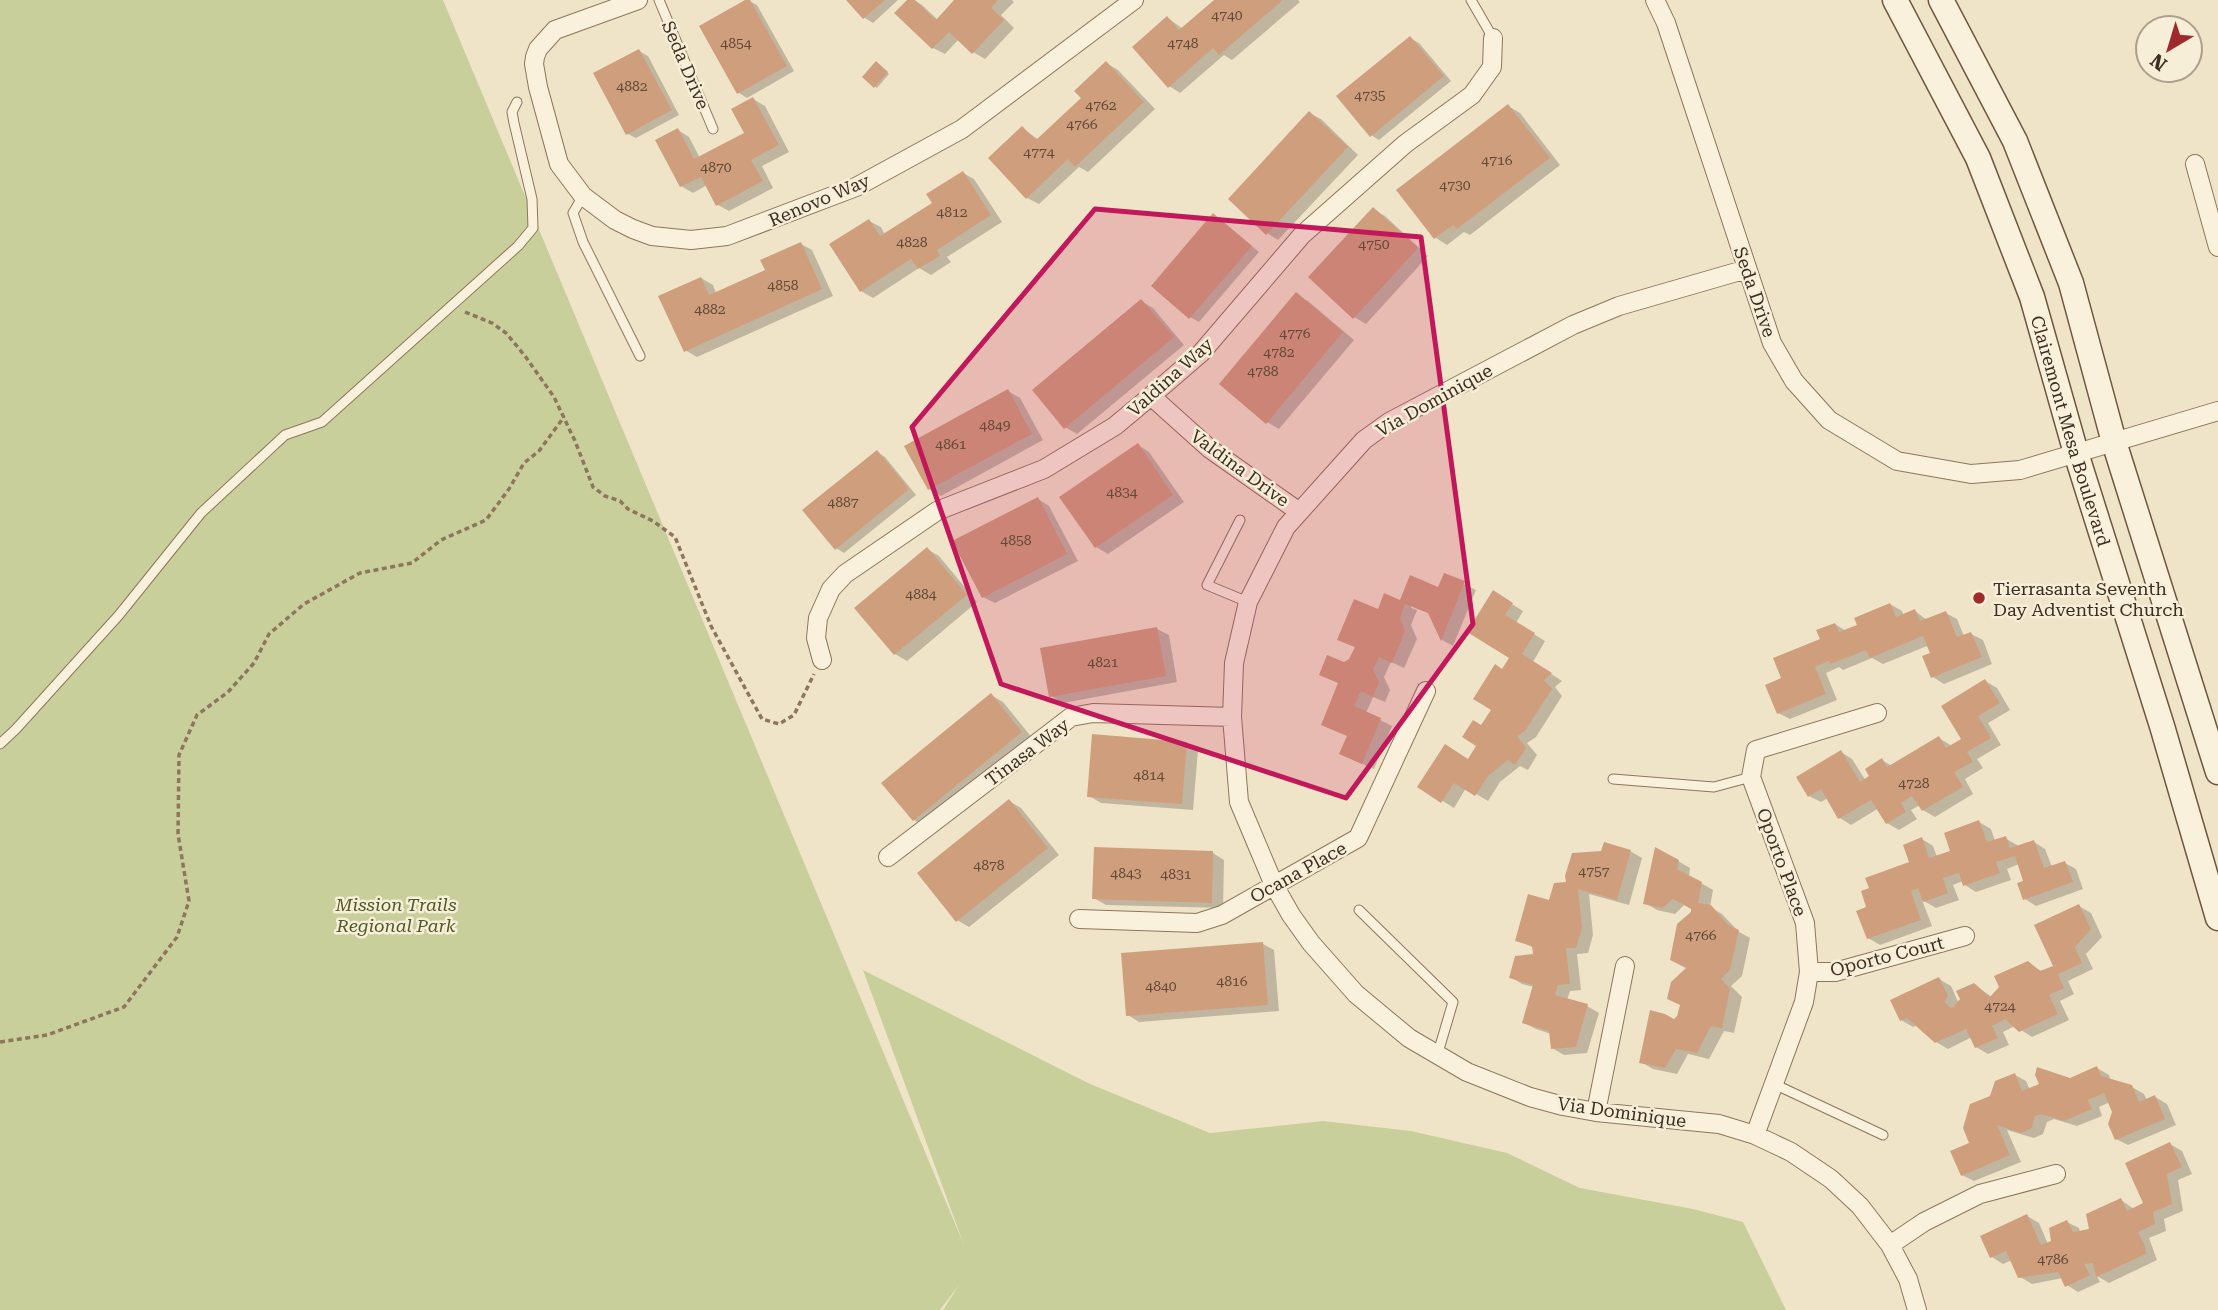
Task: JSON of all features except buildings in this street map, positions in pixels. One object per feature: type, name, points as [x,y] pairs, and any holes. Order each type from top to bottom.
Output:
[{"type":"street","name":"Renovo Way","points":[[638,0],[555,30],[538,49],[534,64],[559,164],[583,196],[615,220],[652,236],[672,239],[709,239],[745,230],[856,187],[962,129],[1134,0]]},
{"type":"street","name":"Seda Drive","points":[[1654,0],[1666,23],[1772,343],[1794,381],[1829,420],[1897,461],[1971,474],[2020,470],[2218,411]]},
{"type":"street","name":"Clairemont Mesa Boulevard","points":[[1895,0],[1978,158],[2032,297],[2076,453],[2162,726],[2218,918]]},
{"type":"street","points":[[1941,0],[2015,141],[2071,284],[2113,442],[2218,772]]},
{"type":"street","name":"Valdina Way","points":[[822,660],[816,638],[818,618],[831,589],[845,574],[937,512],[1044,469],[1115,426],[1201,353],[1302,235],[1405,144],[1472,95],[1492,66],[1493,38]]},
{"type":"street","points":[[2195,163],[2218,247]]},
{"type":"street","name":"Via Dominique","points":[[1747,269],[1619,306],[1573,325],[1389,422],[1364,440],[1298,510],[1286,527],[1248,602],[1234,663],[1232,717],[1239,802],[1274,885],[1311,943],[1332,970],[1381,1017],[1437,1056],[1519,1094],[1596,1112],[1719,1124],[1755,1135],[1791,1152],[1831,1179],[1860,1206],[1890,1245],[1908,1279],[1917,1310]]},
{"type":"street","name":"Valdina Drive","points":[[1151,396],[1210,449],[1298,510]]},
{"type":"street","name":"Ocana Place","points":[[1079,919],[1197,923],[1222,915],[1359,838],[1426,691]]},
{"type":"street","name":"Tinasa Way","points":[[888,857],[1071,718],[1093,713],[1232,717]]},
{"type":"street","points":[[1751,777],[1756,750],[1877,713]]},
{"type":"street","name":"Oporto Place","points":[[1751,777],[1805,923],[1809,972],[1804,1002],[1755,1135]]},
{"type":"street","name":"Oporto Court","points":[[1809,972],[1835,972],[1965,936]]},
{"type":"street","points":[[1596,1112],[1625,966]]},
{"type":"street","points":[[1890,1245],[1924,1222],[1980,1194],[2056,1174]]},
{"type":"lane","name":"Seda Drive","points":[[659,0],[713,129]]},
{"type":"lane","points":[[1471,0],[1493,38]]},
{"type":"lane","points":[[0,744],[119,615],[201,513],[285,435],[322,422],[518,246],[533,228],[532,199],[512,112],[517,102]]},
{"type":"lane","points":[[583,196],[573,213],[583,242],[640,356]]},
{"type":"lane","points":[[1240,520],[1207,585],[1248,602]]},
{"type":"lane","points":[[1613,779],[1714,787],[1751,777]]},
{"type":"lane","points":[[1359,910],[1453,1002],[1437,1056]]},
{"type":"lane","points":[[1774,1084],[1883,1135]]},
{"type":"path","points":[[452,306],[506,332],[554,397],[593,487],[653,521],[675,537],[711,626],[762,719],[779,724],[794,715],[822,660]]},
{"type":"path","points":[[0,1042],[47,1035],[124,1007],[177,937],[189,901],[178,834],[179,755],[197,715],[228,692],[254,663],[270,634],[304,604],[360,573],[412,564],[441,540],[486,520],[524,463],[538,451],[564,417]]},
{"type":"highlighted area","points":[[1095,209],[1421,237],[1473,624],[1346,798],[1001,684],[912,427]]},
{"type":"green space","name":"Mission Trails Regional Park","points":[[0,0],[443,0],[964,1245],[863,970],[1090,1084],[1210,1133],[1323,1121],[1411,1131],[1507,1153],[1580,1188],[1693,1209],[1743,1222],[1786,1310],[943,1310],[959,1285],[940,1310],[0,1310]]},
{"type":"place","name":"Tierrasanta Seventh Day Adventist Church","points":[[1979,598]]}]
